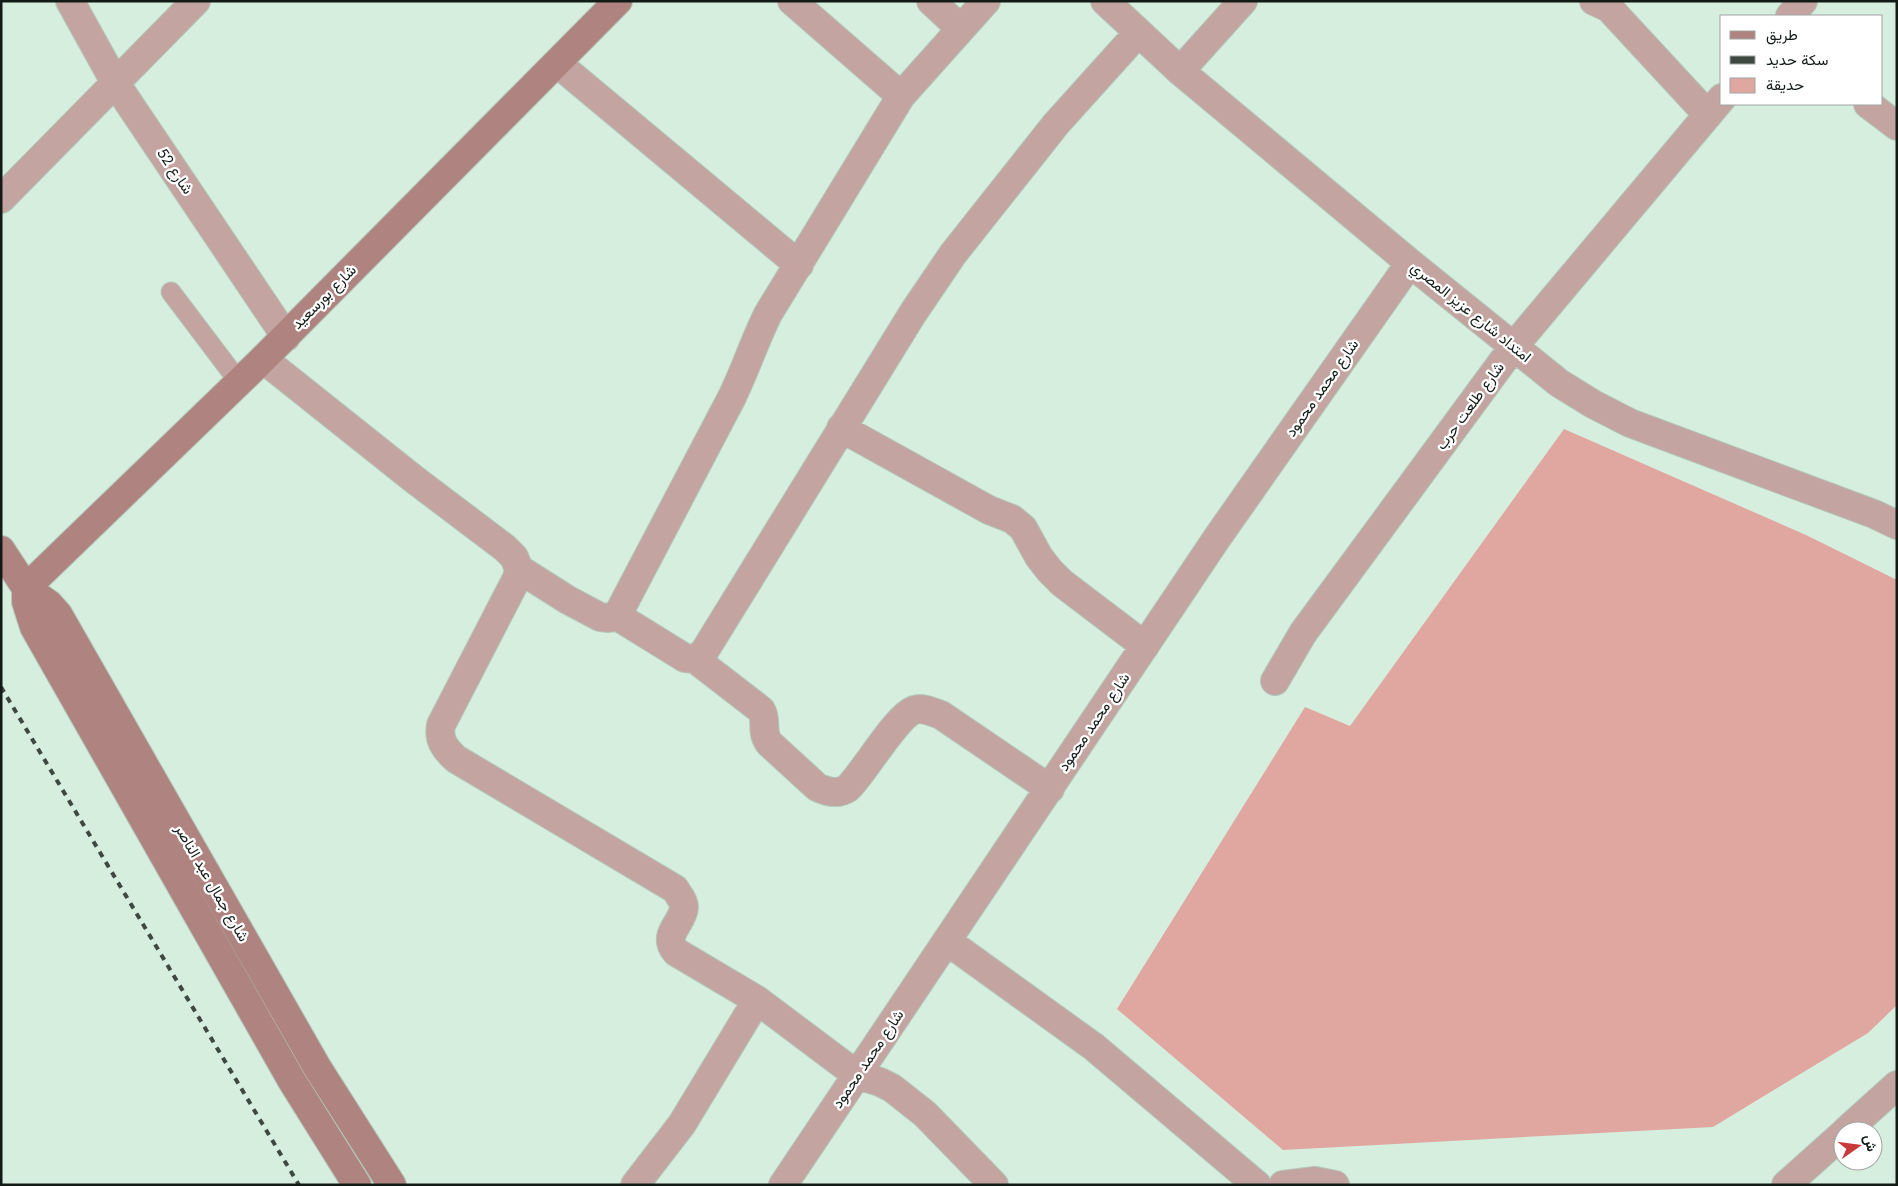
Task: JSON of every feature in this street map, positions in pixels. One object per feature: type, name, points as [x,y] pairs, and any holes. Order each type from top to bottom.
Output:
[{"type":"main road","name":"شارع بورسعيد","points":[[26,588],[286,337],[618,1]]},
{"type":"main road","name":"شارع جمال عبد الناصر","points":[[1,550],[26,588],[43,599],[58,614],[312,1059],[392,1185]]},
{"type":"main road","name":"شارع جمال عبد الناصر","points":[[26,588],[26,602],[34,627],[292,1081],[357,1185]]},
{"type":"street","name":"شارع 52","points":[[70,1],[116,84],[286,337]]},
{"type":"street","points":[[1,199],[196,1]]},
{"type":"street","points":[[792,1],[901,96]]},
{"type":"street","points":[[931,1],[962,29]]},
{"type":"street","points":[[617,616],[747,368],[768,314],[901,96],[986,1]]},
{"type":"street","name":"امتداد شارع عزيز المصري","points":[[1105,1],[1180,71],[1410,263],[1559,383],[1593,404],[1630,423],[1866,510],[1897,525]]},
{"type":"street","points":[[1180,71],[1243,1]]},
{"type":"street","points":[[1594,1],[1609,8],[1715,107]]},
{"type":"street","points":[[1791,15],[1802,1]]},
{"type":"street","points":[[695,659],[704,652],[912,313],[953,254],[1056,124],[1138,33]]},
{"type":"street","points":[[556,63],[799,265]]},
{"type":"street","points":[[1869,105],[1897,126]]},
{"type":"street","name":"شارع طلعت حرب","points":[[1274,681],[1303,633],[1514,346],[1715,107]]},
{"type":"street","name":"شارع محمد محمود","points":[[783,1185],[1217,538],[1410,263]]},
{"type":"street","points":[[263,359],[415,480],[506,548],[514,558],[519,569],[600,618],[617,616],[685,658],[695,659],[761,710],[764,714],[764,736],[769,743],[817,787],[825,791],[843,792],[902,719],[916,710],[922,709],[941,715],[1050,789]]},
{"type":"street","points":[[841,428],[989,510],[1012,519],[1023,528],[1039,557],[1056,577],[1145,646]]},
{"type":"street","points":[[519,569],[517,578],[441,725],[439,733],[446,751],[456,759],[675,889],[684,907],[670,940],[671,946],[676,952],[757,1000],[858,1075],[892,1088],[925,1114],[994,1185]]},
{"type":"street","points":[[948,941],[1094,1048],[1257,1185]]},
{"type":"street","points":[[635,1185],[682,1124],[757,1000]]},
{"type":"street","points":[[1857,1121],[1897,1085]]},
{"type":"street","points":[[1786,1185],[1833,1143]]},
{"type":"street","points":[[1283,1185],[1315,1181],[1335,1185]]},
{"type":"lane","points":[[171,292],[239,382]]},
{"type":"green space","points":[[1564,429],[1806,535],[1897,580],[1897,1005],[1868,1033],[1713,1127],[1283,1150],[1117,1009],[1305,707],[1350,726]]},
{"type":"railway","points":[[1,687],[299,1185]]}]
